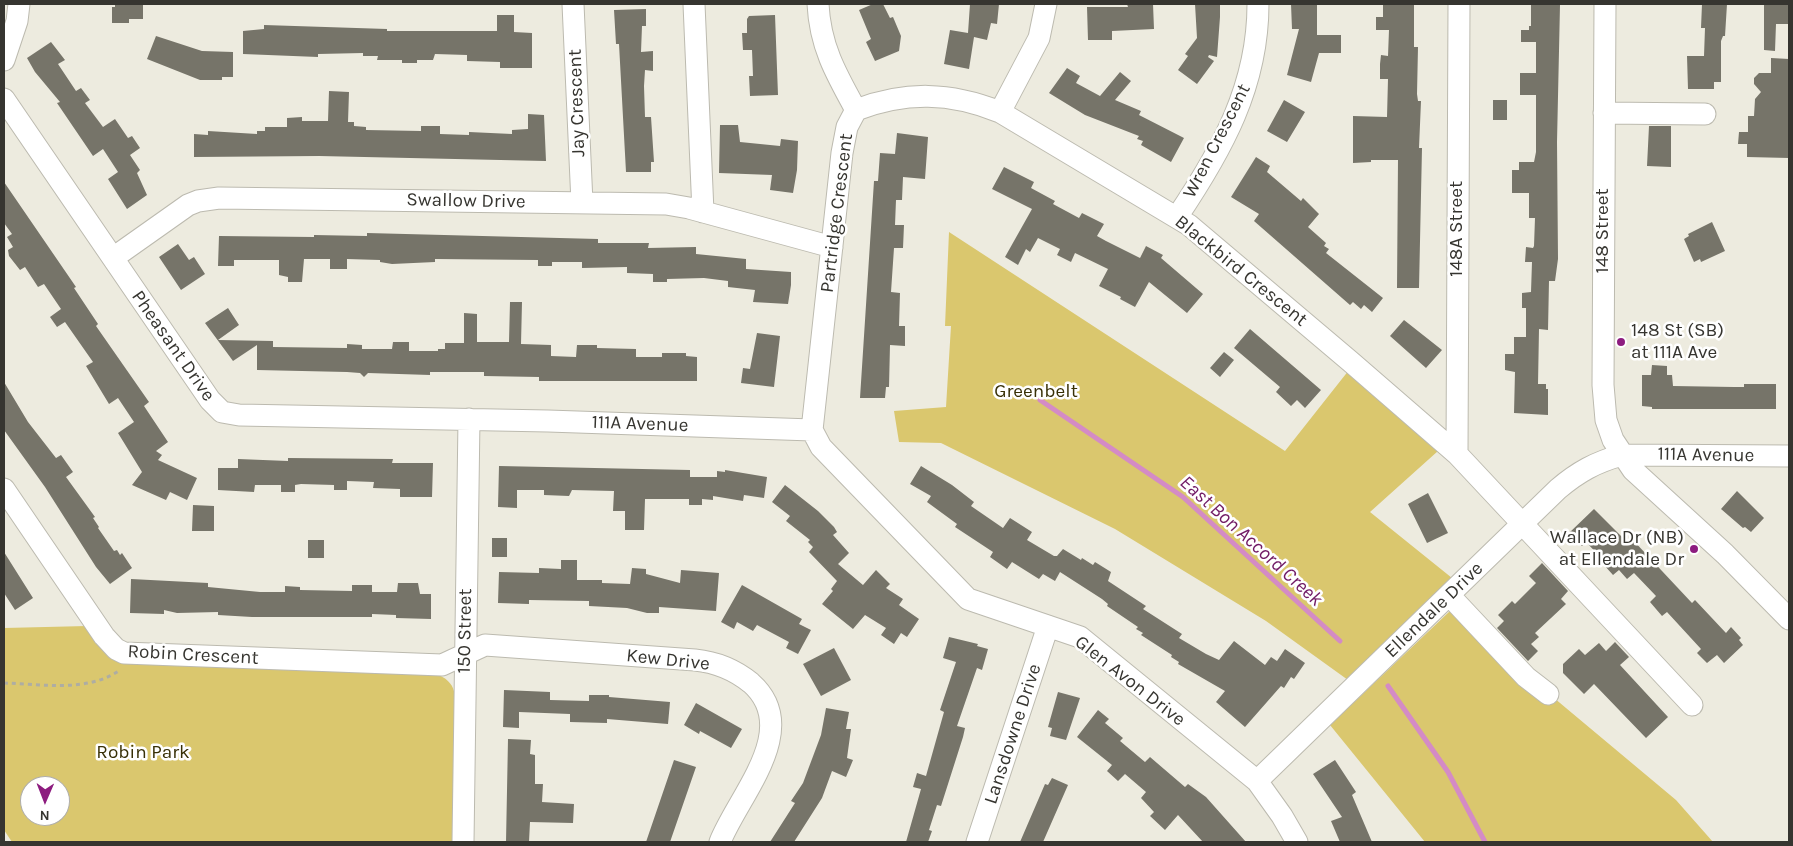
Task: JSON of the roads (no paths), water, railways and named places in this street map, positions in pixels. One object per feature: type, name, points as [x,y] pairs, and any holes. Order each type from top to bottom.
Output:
[{"type":"street","points":[[4,60],[17,21],[19,4]]},
{"type":"street","name":"Jay Crescent","points":[[573,4],[582,203]]},
{"type":"street","points":[[694,4],[703,212]]},
{"type":"street","name":"Partridge Crescent","points":[[812,430],[842,153],[847,127],[856,110],[829,60],[822,40],[818,4]]},
{"type":"street","points":[[1000,112],[1039,38],[1046,4]]},
{"type":"street","name":"Wren Crescent","points":[[1177,217],[1213,157],[1244,95],[1255,55],[1258,4]]},
{"type":"street","name":"148A Street","points":[[1457,454],[1459,4]]},
{"type":"street","name":"148 Street","points":[[1604,4],[1603,394],[1606,420],[1612,440],[1633,470],[1725,554],[1789,619]]},
{"type":"street","name":"Blackbird Crescent","points":[[856,110],[900,97],[954,97],[978,103],[1000,112],[1177,217],[1351,362],[1457,454],[1692,705]]},
{"type":"street","name":"Pheasant Drive","points":[[4,99],[210,400],[222,412],[239,415],[469,419]]},
{"type":"street","points":[[1604,113],[1705,114]]},
{"type":"street","name":"Swallow Drive","points":[[113,258],[188,205],[209,199],[666,204],[703,212],[832,247]]},
{"type":"street","name":"111A Avenue","points":[[469,419],[812,430]]},
{"type":"street","name":"150 Street","points":[[463,842],[464,655],[469,419]]},
{"type":"street","name":"Glen Avon Drive","points":[[812,430],[822,447],[968,599],[1080,637],[1256,781],[1282,816],[1297,842]]},
{"type":"street","name":"111A Avenue","points":[[1622,455],[1789,456]]},
{"type":"street","name":"Ellendale Drive","points":[[1256,781],[1558,489],[1581,471],[1599,462],[1622,455]]},
{"type":"street","name":"Robin Crescent","points":[[4,489],[104,636],[116,649],[124,653],[442,665],[464,655]]},
{"type":"street","points":[[1449,596],[1526,677],[1548,694]]},
{"type":"street","name":"Lansdowne Drive","points":[[977,842],[1048,626]]},
{"type":"street","name":"Kew Drive","points":[[464,655],[485,645],[695,660],[715,663],[748,681],[757,689],[768,707],[770,734],[761,765],[727,825],[720,842]]},
{"type":"waterway","name":"East Bon Accord Creek","points":[[1040,400],[1183,497],[1340,641]]},
{"type":"waterway","name":"East Bon Accord Creek","points":[[1388,686],[1448,772],[1485,842]]},
{"type":"place","name":"148 St (SB) at 111A Ave","points":[[1621,342]]},
{"type":"place","name":"Wallace Dr (NB) at Ellendale Dr","points":[[1694,549]]},
{"type":"park label","name":"Greenbelt","points":[[1036,392]]},
{"type":"park label","name":"Robin Park","points":[[143,753]]}]
